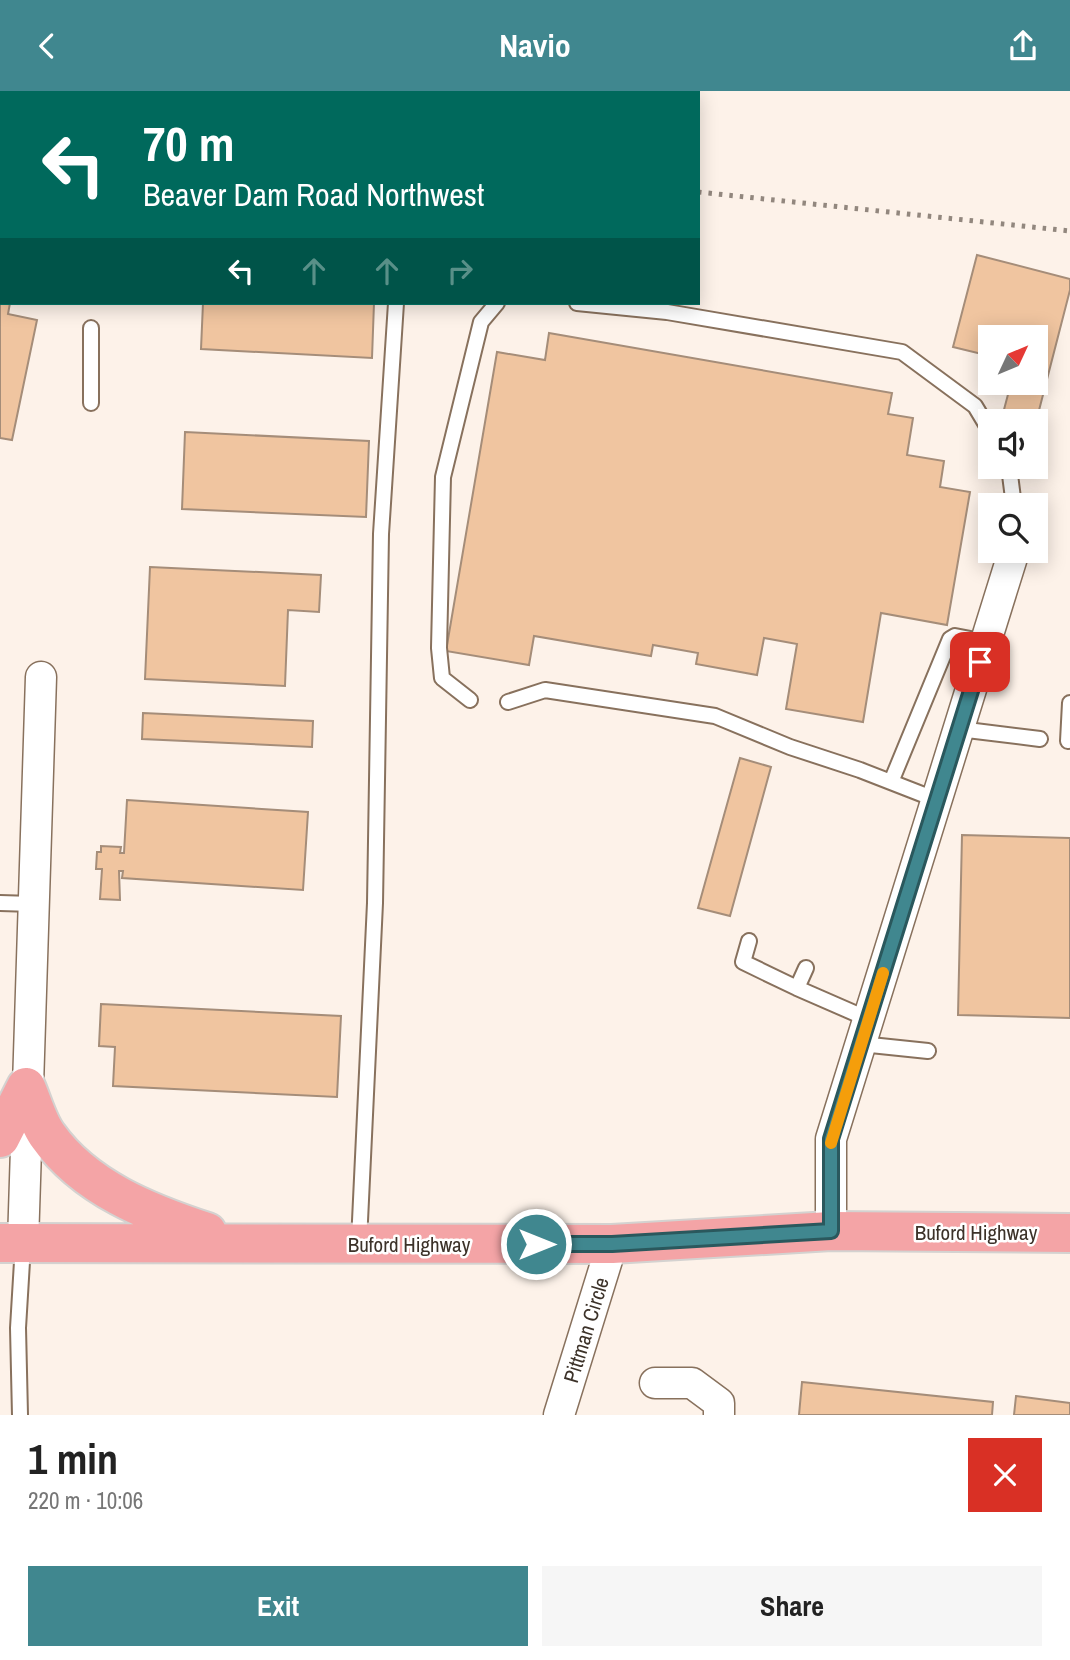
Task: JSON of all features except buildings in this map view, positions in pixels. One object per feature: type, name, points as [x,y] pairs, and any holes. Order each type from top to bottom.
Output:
[{"type":"main road","points":[[0,1138],[26,1087]]},
{"type":"main road","points":[[26,1087],[47,1136],[81,1173],[152,1214],[241,1243]]},
{"type":"main road","name":"Buford Highway","points":[[11,1243],[612,1244],[831,1231],[1070,1233]]},
{"type":"street","points":[[831,1231],[831,1139],[1010,563]]},
{"type":"street","points":[[11,1243],[26,1087],[41,677]]},
{"type":"street","name":"Pittman Circle","points":[[559,1415],[612,1244]]},
{"type":"street","points":[[655,1383],[692,1383],[719,1402],[719,1415]]},
{"type":"lane","points":[[359,1243],[375,903],[381,534],[396,305]]},
{"type":"lane","points":[[470,700],[442,678],[439,648],[443,477],[481,322],[496,305]]},
{"type":"lane","points":[[597,305],[667,312],[902,352],[975,406],[978,411]]},
{"type":"lane","points":[[91,328],[91,403]]},
{"type":"lane","points":[[891,782],[950,639],[955,636],[986,642]]},
{"type":"lane","points":[[508,702],[545,690],[715,716],[790,747],[937,800]]},
{"type":"lane","points":[[1068,741],[1070,703]]},
{"type":"lane","points":[[959,729],[1040,739]]},
{"type":"lane","points":[[0,903],[33,904]]},
{"type":"lane","points":[[749,941],[743,962],[797,988],[864,1031],[928,1051]]},
{"type":"lane","points":[[797,988],[806,968]]},
{"type":"lane","points":[[11,1243],[18,1328],[20,1415]]},
{"type":"railway","points":[[700,192],[1070,231]]},
{"type":"slow traffic","points":[[831,1143],[883,973]]},
{"type":"route","points":[[536,1244],[612,1244],[831,1231],[831,1139],[980,662]]}]
